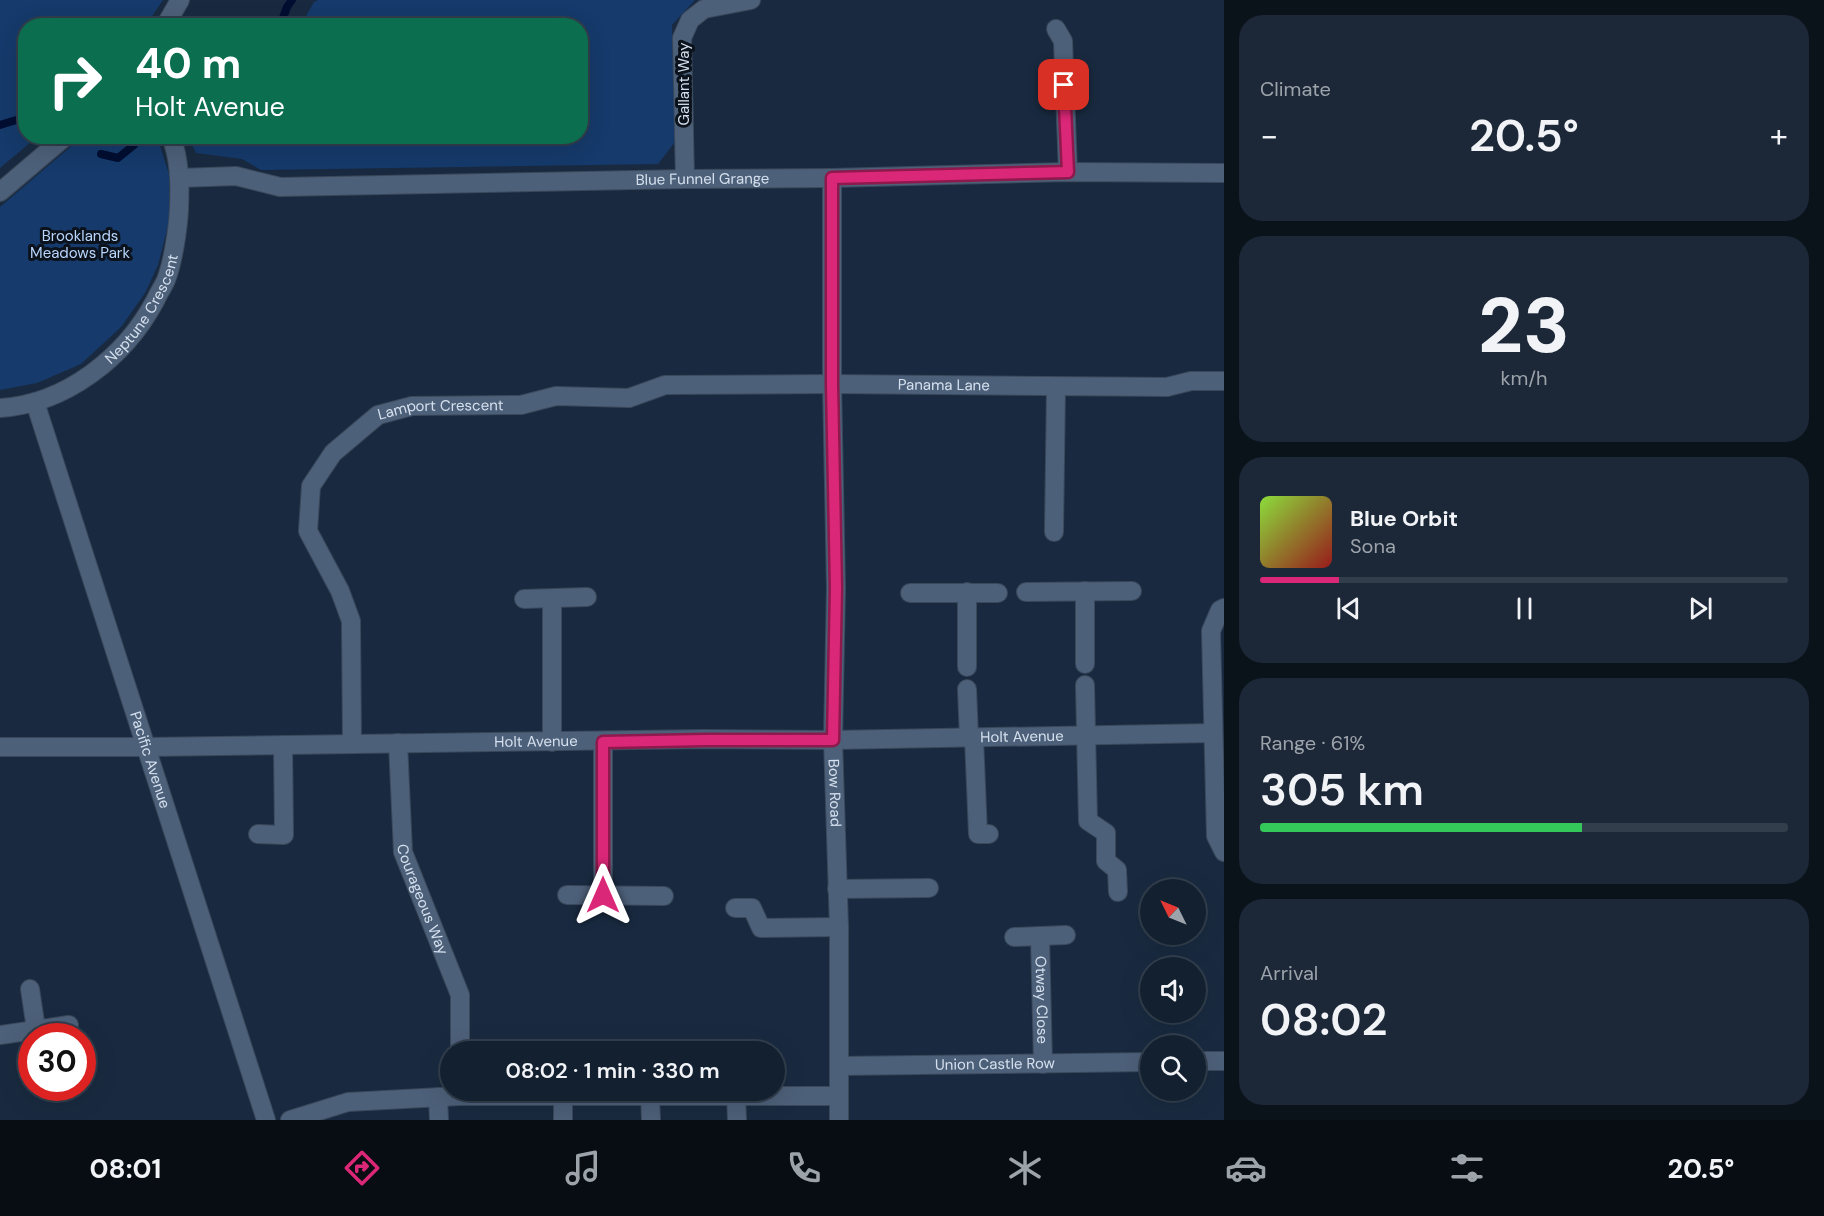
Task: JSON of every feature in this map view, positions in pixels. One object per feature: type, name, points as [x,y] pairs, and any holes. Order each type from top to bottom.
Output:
[{"type":"street","points":[[170,18],[180,0]]},
{"type":"street","name":"Gallant Way","points":[[685,179],[682,38],[690,20],[704,9],[751,0]]},
{"type":"street","points":[[1056,29],[1063,41],[1068,172]]},
{"type":"street","points":[[0,192],[57,144]]},
{"type":"street","name":"Neptune Crescent","points":[[0,408],[35,402],[64,391],[112,358],[145,320],[166,280],[178,226],[180,178],[173,144]]},
{"type":"street","name":"Blue Funnel Grange","points":[[180,178],[236,176],[280,187],[1068,172],[1224,173]]},
{"type":"street","name":"Bow Road","points":[[832,178],[832,384],[836,588],[833,740],[838,927],[839,1120]]},
{"type":"street","name":"Panama Lane","points":[[832,384],[1167,387],[1191,381],[1224,381]]},
{"type":"street","name":"Lamport Crescent","points":[[352,743],[351,621],[340,591],[308,531],[311,486],[333,453],[378,415],[412,406],[521,405],[556,396],[629,398],[665,386],[832,384]]},
{"type":"street","points":[[1054,532],[1056,387]]},
{"type":"street","name":"Pacific Avenue","points":[[35,402],[266,1120]]},
{"type":"street","points":[[1085,591],[1085,664]]},
{"type":"street","points":[[1026,592],[1132,591]]},
{"type":"street","points":[[967,592],[967,667]]},
{"type":"street","points":[[910,593],[998,593]]},
{"type":"street","points":[[524,599],[587,597]]},
{"type":"street","points":[[552,599],[552,742]]},
{"type":"street","points":[[1224,608],[1220,610],[1211,631],[1216,836],[1224,852]]},
{"type":"street","points":[[1085,685],[1088,821],[1106,833],[1106,861],[1117,870],[1118,892]]},
{"type":"street","points":[[967,689],[978,834],[989,834]]},
{"type":"street","name":"Holt Avenue","points":[[0,747],[833,740],[1213,733]]},
{"type":"street","points":[[603,742],[603,895]]},
{"type":"street","name":"Courageous Way","points":[[398,743],[403,852],[460,995],[460,1041]]},
{"type":"street","points":[[258,834],[284,835],[283,745]]},
{"type":"street","points":[[837,889],[928,888]]},
{"type":"street","points":[[567,895],[664,896]]},
{"type":"street","points":[[735,908],[752,908],[761,928],[838,927]]},
{"type":"street","name":"Otway Close","points":[[1014,937],[1066,935]]},
{"type":"street","name":"Otway Close","points":[[1040,936],[1043,1064]]},
{"type":"street","points":[[30,989],[35,1023]]},
{"type":"street","points":[[0,1035],[18,1032]]},
{"type":"street","points":[[1206,1061],[1224,1061]]},
{"type":"street","name":"Union Castle Row","points":[[839,1066],[1140,1062]]},
{"type":"street","points":[[785,1095],[838,1096]]},
{"type":"street","points":[[290,1120],[348,1101],[438,1097],[439,1120]]},
{"type":"street","points":[[563,1101],[563,1120]]},
{"type":"street","points":[[650,1101],[651,1120]]},
{"type":"street","points":[[736,1101],[736,1120]]},
{"type":"green space","points":[[0,0],[163,0],[151,18],[18,18],[18,144],[29,144],[0,168]]},
{"type":"green space","points":[[318,0],[695,0],[672,25],[675,142],[658,164],[261,170],[242,159],[196,153],[192,144],[588,144],[588,18],[305,18],[314,2]]},
{"type":"green space","name":"Brooklands Meadows Park","points":[[74,144],[159,144],[169,174],[169,222],[158,265],[145,293],[121,327],[81,364],[37,383],[0,390],[0,207]]},
{"type":"waterway","points":[[283,18],[292,0]]},
{"type":"waterway","points":[[0,125],[18,120]]},
{"type":"waterway","points":[[101,154],[118,158],[134,145]]},
{"type":"route","points":[[603,895],[603,742],[833,740],[836,588],[832,384],[832,178],[1068,172],[1064,85]]}]
